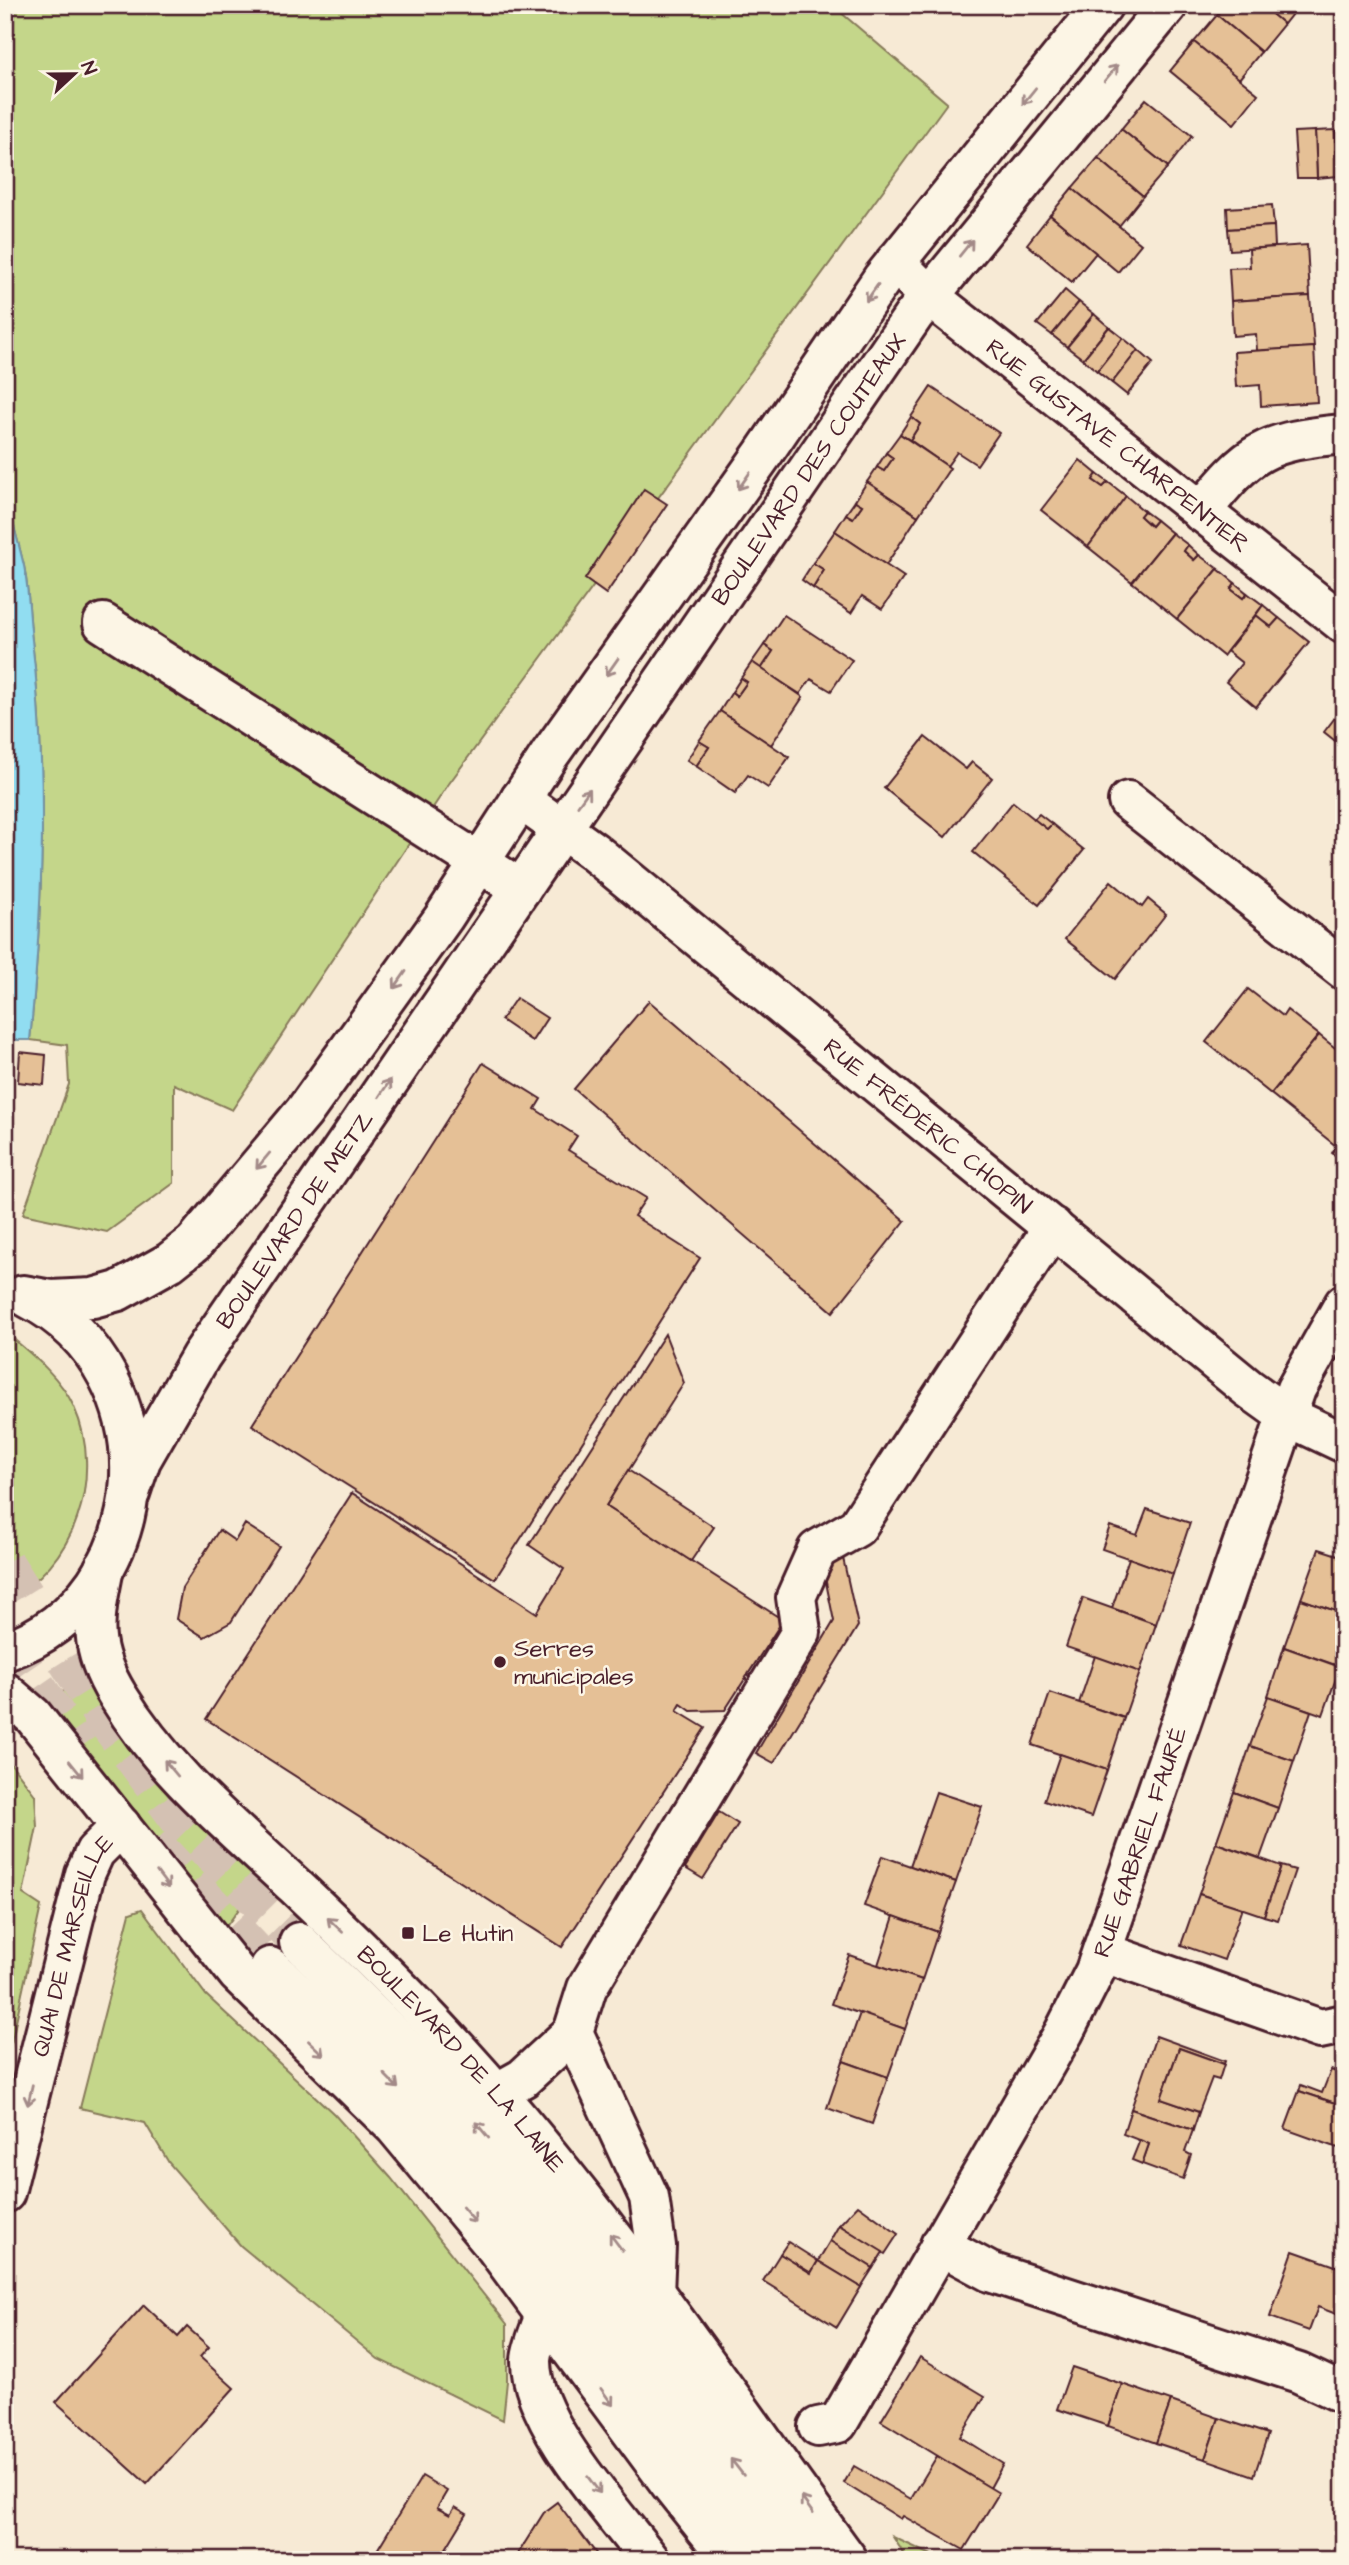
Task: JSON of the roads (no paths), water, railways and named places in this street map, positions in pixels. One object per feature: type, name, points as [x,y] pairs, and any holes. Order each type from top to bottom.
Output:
[{"type":"main road","name":"BOULEVARD DES COUTEAUX","points":[[439,924],[520,799],[895,262],[1103,5]]},
{"type":"main road","name":"BOULEVARD DES COUTEAUX","points":[[476,954],[929,296],[1168,5]]},
{"type":"main road","name":"RUE GUSTAVE CHARPENTIER","points":[[895,262],[929,296],[1344,624]]},
{"type":"main road","points":[[1201,512],[1235,470],[1262,450],[1304,437],[1344,434]]},
{"type":"main road","points":[[103,623],[521,890]]},
{"type":"main road","name":"RUE FRÉDÉRIC CHOPIN","points":[[520,799],[562,829],[1231,1374],[1287,1416],[1344,1443]]},
{"type":"main road","points":[[1128,801],[1344,970]]},
{"type":"main road","name":"BOULEVARD DE METZ","points":[[14,1291],[69,1300],[93,1298],[118,1291],[170,1262],[194,1243],[312,1102],[439,924]]},
{"type":"main road","name":"BOULEVARD DE METZ","points":[[130,1493],[141,1460],[181,1387],[476,954]]},
{"type":"main road","points":[[496,2093],[523,2078],[573,2032],[587,1987],[801,1632],[796,1597],[817,1549],[857,1527],[1053,1227]]},
{"type":"main road","points":[[5,1650],[32,1638],[63,1616],[90,1589],[104,1568],[121,1532],[130,1493],[132,1466],[127,1427],[114,1389],[101,1365],[76,1334],[56,1316],[14,1291]]},
{"type":"main road","name":"RUE GABRIEL FAURÉ","points":[[818,2427],[838,2423],[1064,2032],[1102,1952],[1296,1389],[1344,1304]]},
{"type":"main road","name":"BOULEVARD DE LA LAINE","points":[[104,1568],[95,1612],[94,1641],[102,1667],[143,1732],[190,1791],[356,1945],[496,2093],[582,2196],[848,2560]]},
{"type":"main road","points":[[5,1692],[33,1716],[238,1973],[395,2127],[495,2247],[671,2485],[730,2560]]},
{"type":"main road","name":"QUAI DE MARSEILLE","points":[[5,2193],[85,1874],[95,1852],[121,1826]]},
{"type":"main road","points":[[299,1941],[433,2076],[484,2132],[600,2276],[725,2451],[809,2560]]},
{"type":"main road","points":[[1102,1952],[1320,2029],[1344,2024]]},
{"type":"main road","points":[[270,1967],[391,2080],[506,2208],[767,2560]]},
{"type":"main road","points":[[573,2032],[649,2197],[656,2246],[654,2294]]},
{"type":"main road","points":[[940,2245],[990,2272],[1299,2373],[1344,2395]]},
{"type":"main road","points":[[545,2314],[531,2359],[543,2410],[558,2438],[650,2560]]},
{"type":"water","points":[[5,488],[26,575],[40,740],[41,890],[30,1040],[5,1040]]},
{"type":"tunnel","points":[[5,1563],[100,1713],[183,1825],[299,1942]]},
{"type":"tunnel","points":[[5,1640],[79,1748]]},
{"type":"tunnel","points":[[153,1843],[270,1967]]},
{"type":"place","name":"Serres municipales","points":[[500,1662]]},
{"type":"place","name":"Le Hutin","points":[[408,1933]]}]
